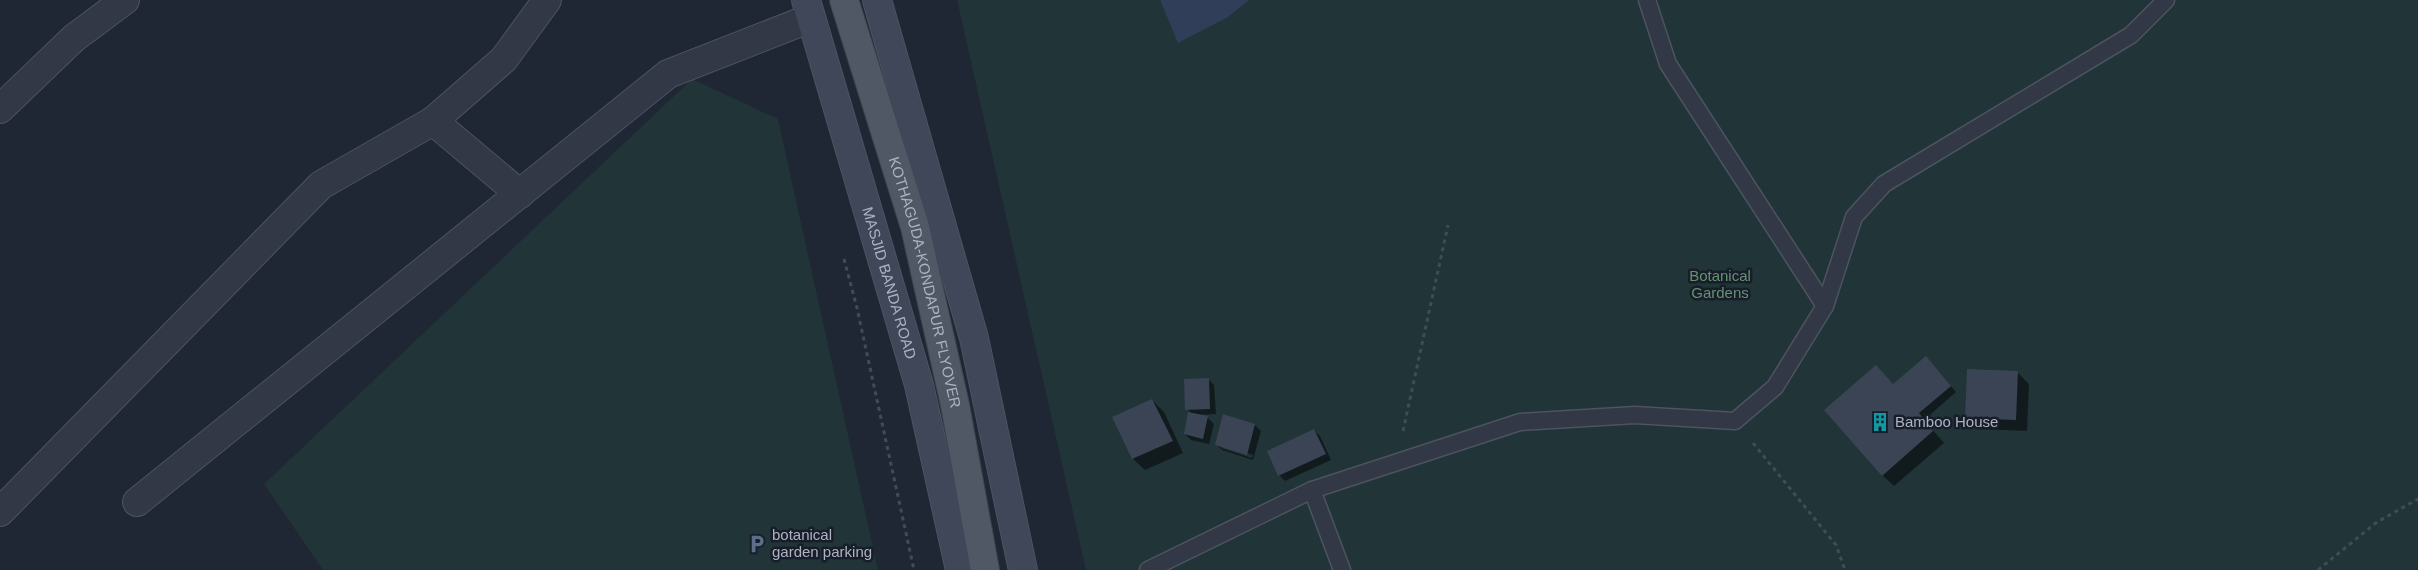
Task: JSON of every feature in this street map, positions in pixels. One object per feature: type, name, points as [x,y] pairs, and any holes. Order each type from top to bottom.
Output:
[{"type":"main road","name":"KOTHAGUDA-KONDAPUR FLYOVER","points":[[844,0],[915,227],[955,405],[985,570]]},
{"type":"main road","points":[[877,0],[974,338],[1023,570]]},
{"type":"main road","name":"MASJID BANDA ROAD","points":[[809,9],[919,385],[960,570]]},
{"type":"street","points":[[0,108],[74,38],[126,0]]},
{"type":"street","points":[[0,512],[321,185],[433,121],[504,59],[547,0]]},
{"type":"street","points":[[138,502],[668,74],[809,9]]},
{"type":"street","points":[[433,121],[520,194]]},
{"type":"lane","points":[[1647,0],[1668,64],[1825,306]]},
{"type":"lane","points":[[1148,570],[1312,490],[1520,422],[1635,414],[1735,421],[1775,387],[1791,358],[1825,306],[1854,217],[1884,184],[2131,35],[2166,0]]},
{"type":"lane","points":[[1312,490],[1342,570]]},
{"type":"path","points":[[1396,463],[1448,225]]},
{"type":"path","points":[[841,250],[857,308],[914,570]]},
{"type":"path","points":[[1735,421],[1836,545],[1845,570]]},
{"type":"path","points":[[2318,570],[2377,522],[2418,499]]},
{"type":"green space","name":"Botanical Gardens","points":[[957,0],[2418,0],[2418,570],[1086,570]]},
{"type":"green space","points":[[692,79],[778,119],[878,570],[323,570],[264,484]]},
{"type":"water","points":[[1160,0],[1249,0],[1228,17],[1178,43]]},
{"type":"building","name":"Bamboo House","points":[[1926,356],[1951,386],[1919,413],[1933,431],[1882,476],[1824,410],[1876,365],[1893,384]]},
{"type":"building","points":[[1967,369],[2018,371],[2016,420],[1965,418]]},
{"type":"building","points":[[1209,378],[1210,409],[1185,410],[1184,379]]},
{"type":"building","points":[[1152,399],[1173,441],[1132,459],[1112,417]]},
{"type":"building","points":[[1188,412],[1208,416],[1203,439],[1184,434]]},
{"type":"building","points":[[1223,414],[1255,424],[1247,455],[1215,445]]},
{"type":"building","points":[[1314,429],[1326,454],[1278,476],[1267,451]]},
{"type":"place","name":"Bamboo House","points":[[1880,422]]},
{"type":"place","name":"botanical garden parking","points":[[757,544]]}]
